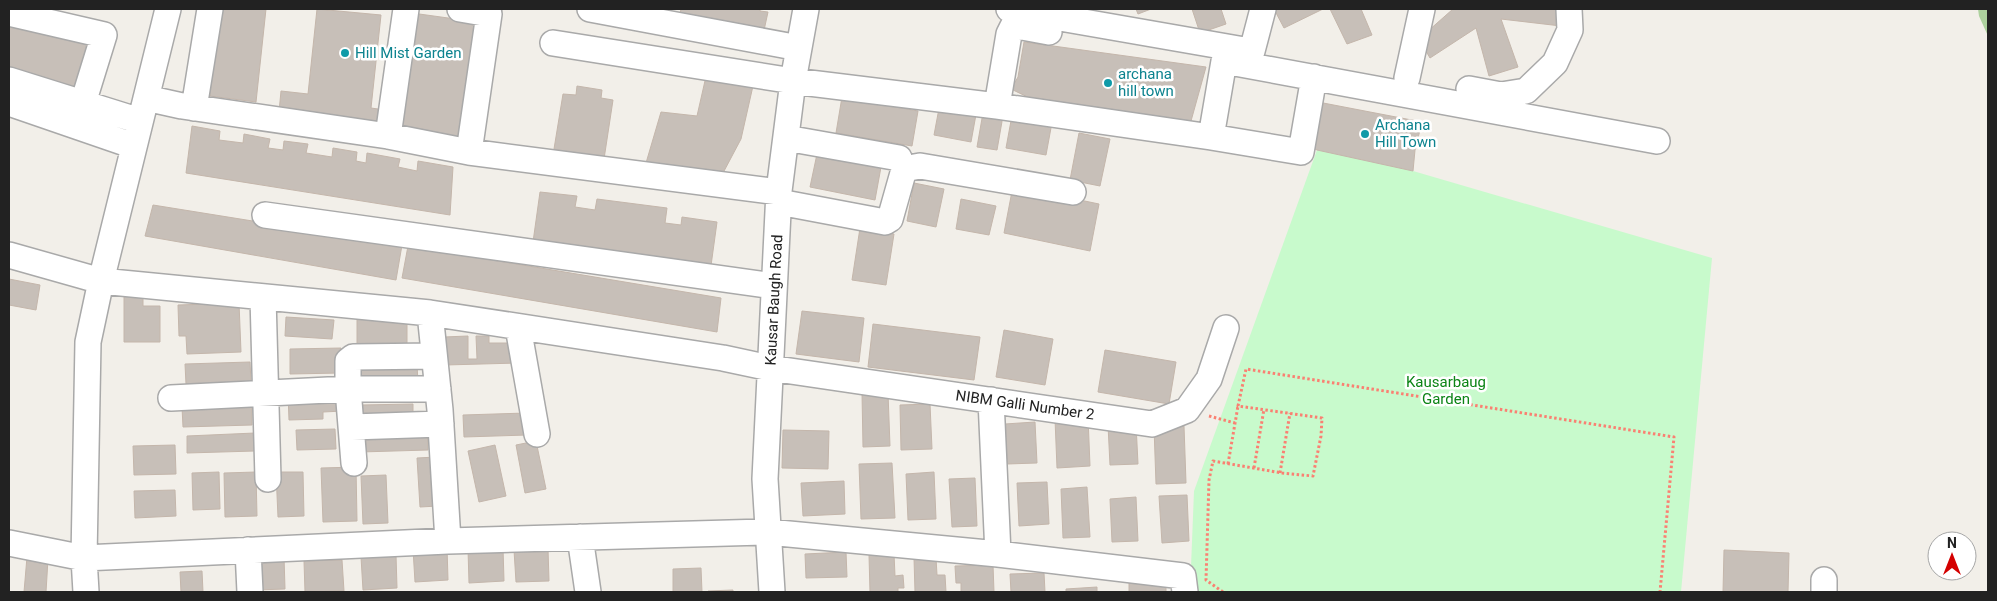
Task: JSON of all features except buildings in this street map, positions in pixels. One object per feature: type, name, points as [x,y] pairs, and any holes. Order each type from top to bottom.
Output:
[{"type":"street","points":[[86,592],[84,558],[88,342],[101,281],[168,9]]},
{"type":"street","points":[[194,108],[210,9]]},
{"type":"street","points":[[388,136],[406,9]]},
{"type":"street","points":[[460,9],[489,14],[469,152]]},
{"type":"street","points":[[590,9],[671,16],[799,48]]},
{"type":"street","name":"Kausar Baugh Road","points":[[772,592],[765,479],[779,197],[792,81],[806,9]]},
{"type":"street","points":[[1009,9],[1105,17],[1252,51],[1501,95],[1526,91],[1555,63],[1570,30],[1570,9]]},
{"type":"street","points":[[1252,51],[1263,9]]},
{"type":"street","points":[[1407,78],[1422,9]]},
{"type":"street","points":[[9,13],[104,35],[83,102]]},
{"type":"street","points":[[997,106],[1009,34],[1012,28],[1022,27],[1314,77],[1657,141]]},
{"type":"street","points":[[553,43],[792,81],[997,106],[1301,152],[1314,77]]},
{"type":"street","points":[[1211,137],[1224,61]]},
{"type":"street","points":[[9,80],[83,102],[143,109],[194,108],[388,136],[469,152],[779,197],[886,222],[890,219],[903,173],[909,168],[920,166],[1073,192]]},
{"type":"street","points":[[9,103],[134,146]]},
{"type":"street","points":[[786,138],[899,158]]},
{"type":"street","points":[[265,215],[774,286]]},
{"type":"street","name":"NIBM Galli Number 2","points":[[9,255],[101,281],[430,313],[723,358],[770,368],[1152,424],[1187,410],[1209,379],[1226,328]]},
{"type":"street","points":[[263,297],[268,479]]},
{"type":"street","points":[[430,313],[441,424],[448,541]]},
{"type":"street","points":[[518,327],[537,434]]},
{"type":"street","points":[[354,463],[348,389],[348,361],[353,357],[434,356]]},
{"type":"street","points":[[171,398],[348,389],[438,389]]},
{"type":"street","points":[[991,400],[998,554]]},
{"type":"street","points":[[352,427],[441,424]]},
{"type":"street","points":[[9,543],[84,558],[448,541],[768,532],[998,554],[1183,576],[1185,592]]},
{"type":"street","points":[[580,537],[588,592]]},
{"type":"street","points":[[248,550],[250,592]]},
{"type":"path","points":[[1228,464],[1246,369],[1674,437],[1660,592]]},
{"type":"path","points":[[1223,592],[1206,580],[1209,480],[1213,461],[1280,473],[1313,476],[1321,436],[1322,418],[1238,406]]},
{"type":"path","points":[[1254,468],[1264,409]]},
{"type":"path","points":[[1280,473],[1290,413]]},
{"type":"green space","points":[[1978,9],[1988,9],[1988,36],[1979,16]]},
{"type":"green space","name":"Kausarbaug Garden","points":[[1317,150],[1413,171],[1712,258],[1681,592],[1190,592],[1194,491]]},
{"type":"place","name":"Hill Mist Garden","points":[[345,53]]},
{"type":"place","name":"archana hill town","points":[[1108,83]]},
{"type":"place","name":"Archana Hill Town","points":[[1365,134]]}]
